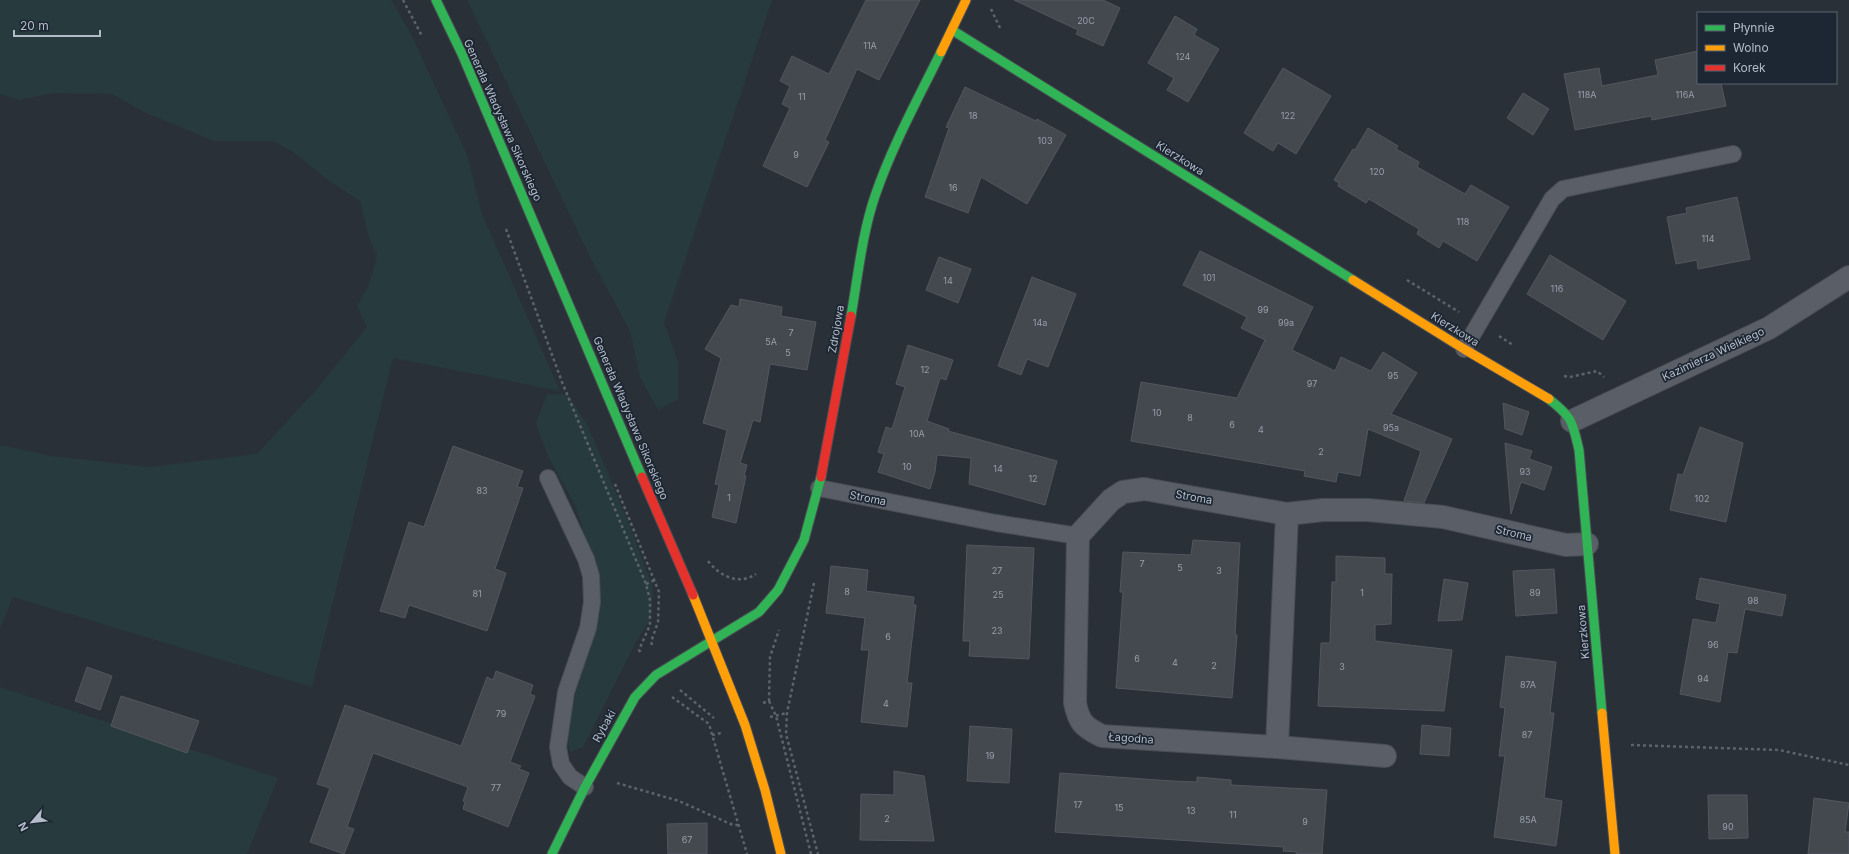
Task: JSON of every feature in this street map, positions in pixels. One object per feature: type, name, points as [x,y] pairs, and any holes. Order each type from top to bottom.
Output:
[{"type":"street","name":"Generała Władysława Sikorskiego","points":[[436,0],[462,54],[712,640],[745,725],[765,790],[782,854]]},
{"type":"street","name":"Zdrojowa","points":[[712,640],[760,612],[778,590],[804,540],[828,446],[866,229],[875,196],[895,146],[966,0]]},
{"type":"street","name":"Kierzkowa","points":[[952,30],[1464,349],[1548,398],[1563,410],[1572,421],[1578,450],[1615,854]]},
{"type":"street","name":"Kazimierza Wielkiego","points":[[1572,421],[1769,328],[1849,277]]},
{"type":"street","name":"Stroma","points":[[1078,536],[1111,500],[1122,492],[1134,489],[1159,491],[1287,514],[1323,510],[1368,510],[1443,517],[1566,545],[1587,544]]},
{"type":"street","points":[[1277,747],[1287,514]]},
{"type":"street","name":"Łagodna","points":[[1078,536],[1075,703],[1078,716],[1086,728],[1102,736],[1277,747],[1385,756]]},
{"type":"street","name":"Rybaki","points":[[552,854],[585,787],[635,697],[656,675],[712,640]]},
{"type":"lane","points":[[1464,349],[1552,198],[1563,189],[1733,154]]},
{"type":"lane","points":[[548,478],[586,559],[591,576],[592,602],[588,628],[566,692],[558,747],[561,764],[570,777],[585,787]]},
{"type":"lane","name":"Stroma","points":[[818,488],[996,523],[1078,536]]},
{"type":"path","points":[[403,0],[423,38]]},
{"type":"path","points":[[987,3],[1002,33]]},
{"type":"path","points":[[504,225],[562,382],[646,584],[650,600],[650,625],[639,650],[668,694],[709,724],[747,854]]},
{"type":"path","points":[[1404,278],[1517,347]]},
{"type":"path","points":[[1562,375],[1570,377],[1597,371],[1609,381]]},
{"type":"path","points":[[814,580],[787,713],[786,734],[818,854]]},
{"type":"path","points":[[769,701],[776,716],[811,854]]},
{"type":"path","points":[[1605,744],[1779,750],[1849,764]]},
{"type":"path","points":[[610,781],[679,801],[733,825],[739,825]]},
{"type":"green space","points":[[0,0],[391,0],[412,36],[467,155],[482,214],[560,391],[393,358],[312,687],[13,597],[0,628],[0,445],[52,456],[149,467],[257,454],[316,390],[367,327],[357,306],[369,284],[377,256],[369,237],[360,201],[328,180],[293,152],[273,141],[214,141],[144,112],[112,94],[54,93],[19,100],[0,94]]},
{"type":"green space","points":[[467,0],[772,0],[664,323],[678,362],[678,399],[658,410],[640,377],[630,331],[590,257]]},
{"type":"green space","points":[[547,394],[568,395],[588,426],[630,526],[653,588],[651,618],[636,642],[583,747],[570,752],[567,737],[572,705],[598,620],[599,580],[575,505],[548,456],[536,423]]},
{"type":"green space","points":[[0,687],[278,778],[247,854],[0,854]]},
{"type":"building","points":[[866,0],[920,0],[879,80],[857,69],[825,140],[829,142],[807,187],[763,166],[790,108],[782,104],[790,86],[780,81],[792,56],[829,74]]},
{"type":"building","points":[[1014,0],[1103,0],[1120,8],[1103,46],[1076,34],[1078,30]]},
{"type":"building","points":[[1175,16],[1197,29],[1194,35],[1219,49],[1188,102],[1167,90],[1174,78],[1148,63]]},
{"type":"building","points":[[1697,51],[1697,84],[1721,84],[1726,106],[1652,120],[1651,116],[1575,130],[1564,74],[1599,68],[1602,86],[1658,75],[1655,60]]},
{"type":"building","points":[[1283,68],[1331,96],[1296,154],[1278,143],[1273,151],[1244,133]]},
{"type":"building","points":[[965,87],[1036,121],[1037,119],[1066,135],[1027,204],[981,177],[968,213],[925,197],[949,128],[946,127]]},
{"type":"building","points":[[1523,93],[1549,109],[1533,135],[1507,118]]},
{"type":"building","points":[[1368,128],[1398,146],[1396,149],[1419,162],[1417,167],[1465,194],[1471,185],[1509,207],[1477,261],[1443,241],[1439,248],[1417,234],[1419,229],[1369,199],[1366,203],[1338,186],[1339,183],[1334,180]]},
{"type":"building","points":[[1737,197],[1750,259],[1698,269],[1697,260],[1676,264],[1667,217],[1687,213],[1686,208]]},
{"type":"building","points":[[1200,251],[1313,307],[1292,350],[1335,371],[1341,357],[1371,371],[1383,352],[1417,373],[1391,414],[1452,439],[1424,503],[1404,501],[1421,451],[1368,429],[1360,476],[1338,472],[1336,482],[1304,476],[1305,471],[1131,441],[1141,382],[1237,398],[1265,340],[1241,328],[1247,317],[1183,285]]},
{"type":"building","points":[[1550,255],[1626,301],[1603,340],[1527,294]]},
{"type":"building","points":[[939,257],[971,269],[958,303],[926,290]]},
{"type":"building","points":[[1032,277],[1076,294],[1048,367],[1027,359],[1021,375],[998,366]]},
{"type":"building","points":[[740,299],[782,307],[781,316],[816,322],[807,370],[770,364],[760,422],[753,420],[740,463],[747,465],[736,523],[712,517],[719,485],[715,484],[727,430],[703,423],[721,358],[705,349],[731,305],[739,307]]},
{"type":"building","points":[[908,345],[953,360],[946,380],[940,378],[927,421],[949,429],[948,431],[1057,461],[1045,505],[969,484],[971,458],[937,455],[935,472],[930,489],[878,472],[884,454],[878,452],[886,427],[892,429],[905,387],[896,384]]},
{"type":"building","points":[[1503,403],[1529,412],[1522,435],[1505,429]]},
{"type":"building","points":[[1700,427],[1743,443],[1726,522],[1670,510],[1678,474],[1683,475]]},
{"type":"building","points":[[1505,443],[1532,451],[1529,459],[1552,467],[1544,490],[1521,482],[1511,514]]},
{"type":"building","points":[[453,446],[523,471],[517,487],[523,488],[495,569],[506,573],[487,631],[409,605],[405,618],[380,611],[409,522],[424,527]]},
{"type":"building","points":[[1193,540],[1240,543],[1235,635],[1237,635],[1232,698],[1116,688],[1123,592],[1120,592],[1123,552],[1191,555]]},
{"type":"building","points":[[967,545],[1034,548],[1029,659],[969,656],[970,641],[963,641]]},
{"type":"building","points":[[1336,556],[1385,558],[1385,574],[1392,574],[1391,624],[1375,625],[1375,641],[1452,650],[1444,711],[1318,706],[1321,643],[1330,643],[1332,582],[1336,582]]},
{"type":"building","points":[[831,566],[868,570],[866,591],[914,597],[913,605],[916,605],[907,683],[912,683],[907,727],[861,722],[869,650],[861,650],[865,618],[826,613]]},
{"type":"building","points":[[1554,569],[1557,613],[1516,616],[1513,571]]},
{"type":"building","points":[[1700,578],[1786,595],[1782,616],[1745,609],[1737,653],[1728,652],[1720,702],[1680,694],[1693,619],[1716,623],[1720,604],[1696,599]]},
{"type":"building","points":[[1444,579],[1468,583],[1462,620],[1438,621]]},
{"type":"building","points":[[1506,656],[1556,662],[1550,713],[1554,713],[1544,798],[1562,801],[1556,846],[1494,837],[1505,756],[1499,756],[1505,708],[1500,707]]},
{"type":"building","points":[[87,667],[112,676],[100,710],[75,701]]},
{"type":"building","points":[[496,671],[533,685],[530,694],[535,696],[510,762],[521,766],[519,769],[529,773],[508,827],[463,809],[465,802],[463,801],[468,787],[373,753],[347,827],[354,829],[344,854],[310,842],[330,788],[317,784],[345,705],[461,746],[487,677],[493,680]]},
{"type":"building","points":[[121,696],[199,721],[187,753],[111,726]]},
{"type":"building","points":[[1422,725],[1451,728],[1449,756],[1420,754]]},
{"type":"building","points":[[970,726],[1012,729],[1009,783],[967,781]]},
{"type":"building","points":[[894,771],[924,776],[934,841],[860,840],[861,794],[894,795]]},
{"type":"building","points":[[1060,773],[1197,782],[1197,777],[1231,780],[1231,785],[1327,790],[1322,854],[1296,854],[1297,852],[1283,851],[1284,847],[1055,832]]},
{"type":"building","points":[[1708,795],[1747,795],[1748,838],[1709,839]]},
{"type":"building","points":[[1814,798],[1849,803],[1845,832],[1849,832],[1849,854],[1808,854]]},
{"type":"building","points":[[707,823],[707,854],[668,854],[667,824]]},
{"type":"traffic: fast","points":[[436,0],[462,54],[642,477]]},
{"type":"traffic: fast","points":[[952,30],[1353,280]]},
{"type":"traffic: fast","points":[[851,316],[864,240],[875,196],[897,141],[941,52]]},
{"type":"traffic: fast","points":[[1549,399],[1563,411],[1573,426],[1579,450],[1602,713]]},
{"type":"traffic: fast","points":[[552,854],[585,787],[635,697],[656,675],[759,612],[778,590],[804,540],[821,477]]},
{"type":"traffic: slow","points":[[941,52],[966,0]]},
{"type":"traffic: slow","points":[[1353,280],[1464,349],[1549,399]]},
{"type":"traffic: slow","points":[[693,595],[745,725],[765,790],[781,854]]},
{"type":"traffic: slow","points":[[1602,713],[1615,854]]},
{"type":"traffic: jam","points":[[821,477],[851,316]]},
{"type":"traffic: jam","points":[[642,477],[693,595]]}]
